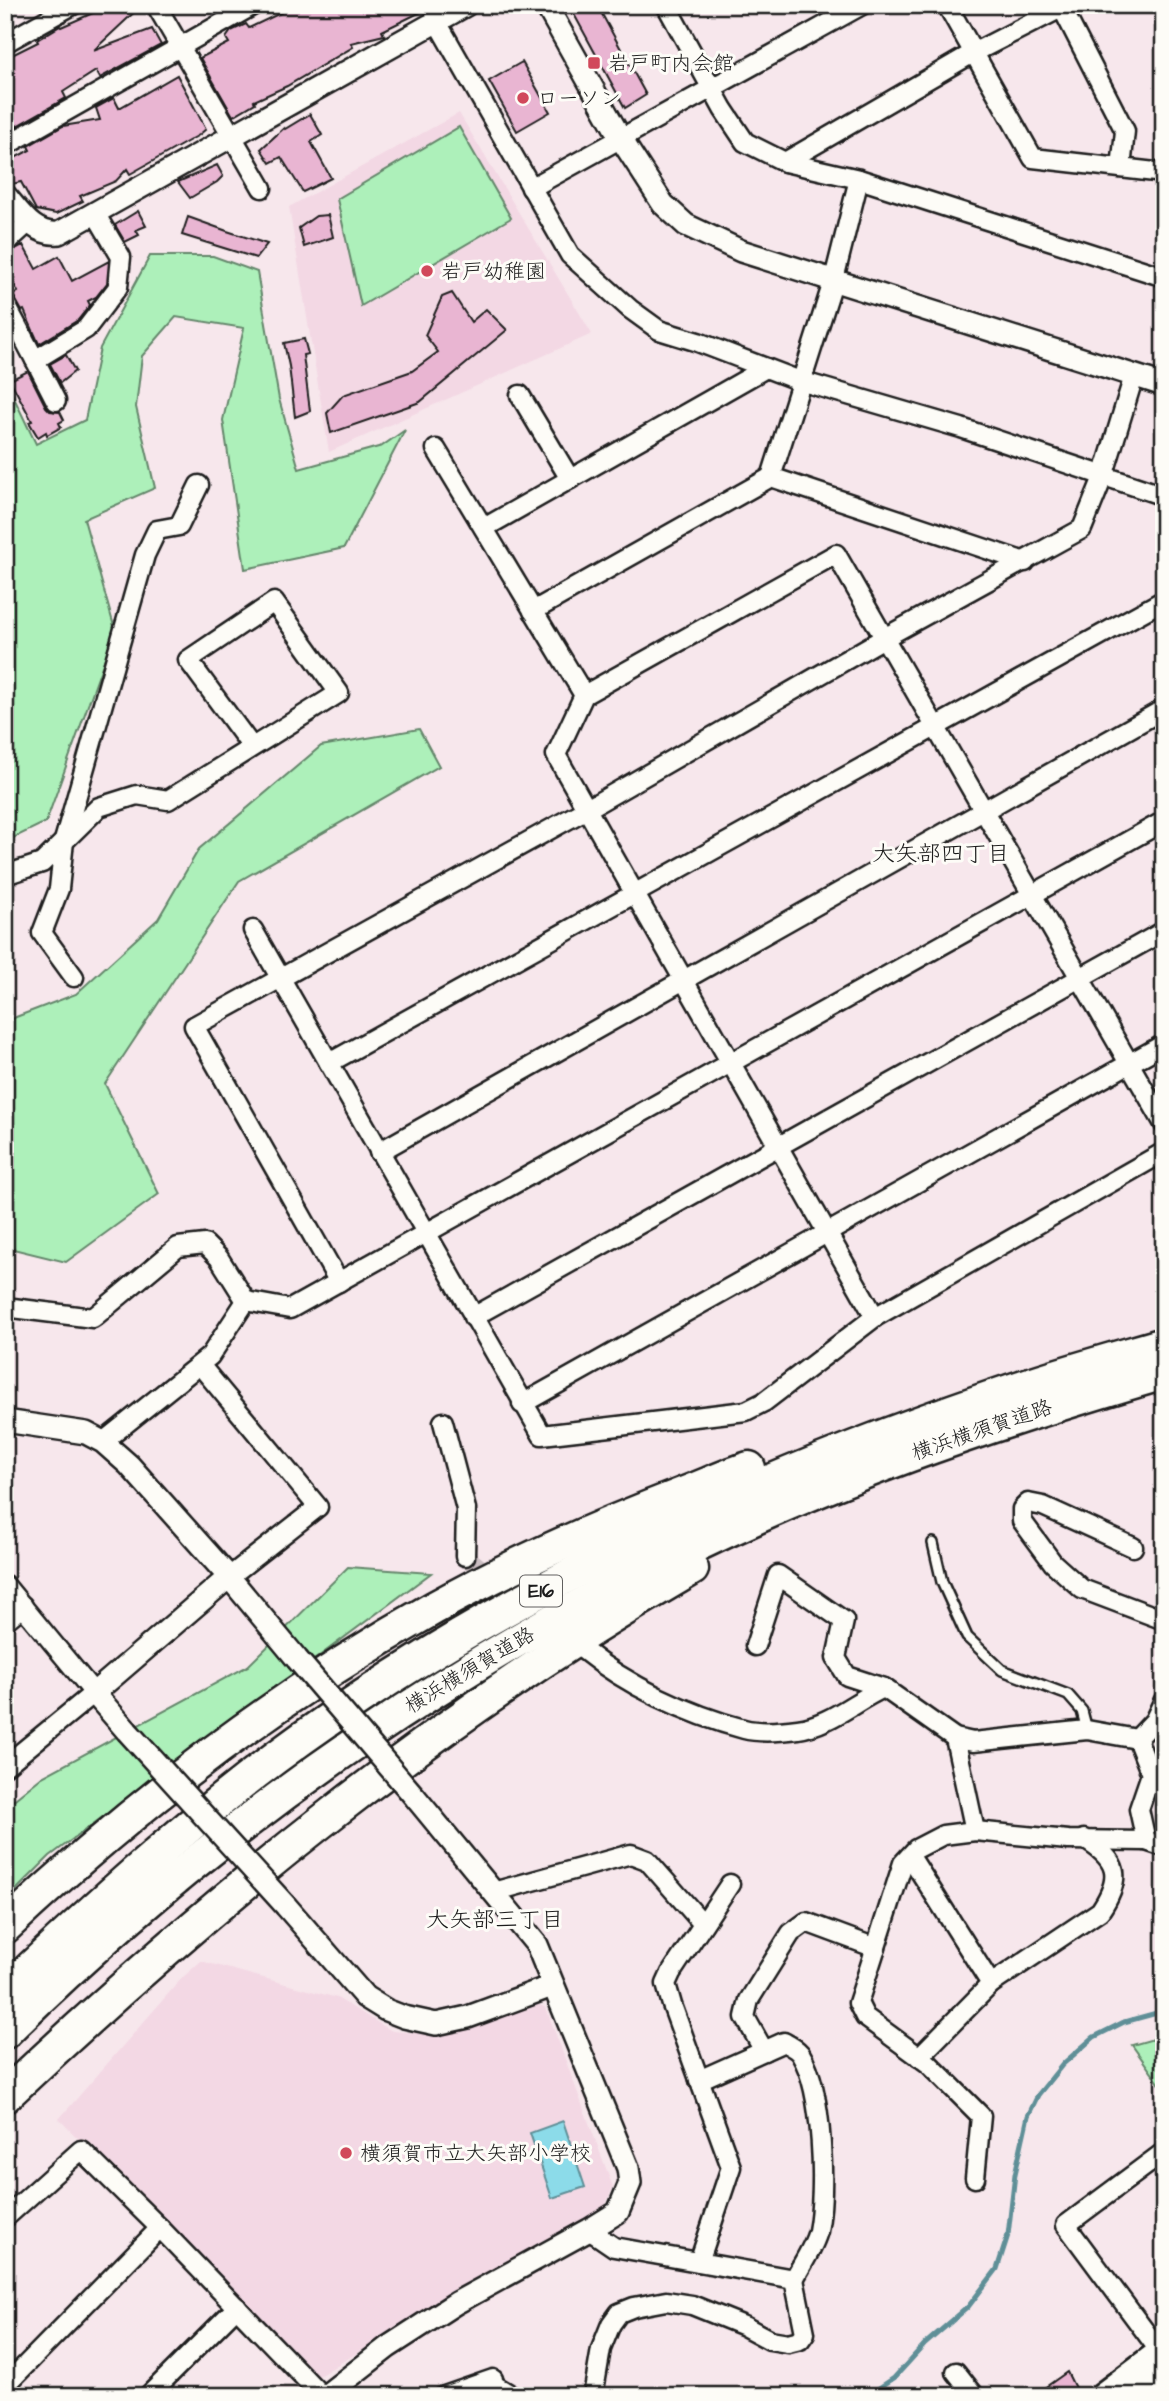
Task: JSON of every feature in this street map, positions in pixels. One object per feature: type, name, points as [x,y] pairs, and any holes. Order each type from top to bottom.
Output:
[{"type":"highway","points":[[5,1927],[111,1833],[250,1725],[422,1615],[515,1566],[581,1535],[744,1470],[979,1385],[1070,1358],[1164,1343]]},
{"type":"highway","name":"横浜横須賀道路","points":[[5,1992],[109,1895],[257,1772],[368,1693],[486,1622],[581,1569],[670,1525],[816,1461],[1013,1390],[1164,1343]]},
{"type":"highway","name":"横浜横須賀道路","points":[[5,2032],[126,1923],[245,1824],[422,1698],[561,1615],[651,1567],[764,1514],[910,1454],[1069,1401],[1164,1373]]},
{"type":"highway","points":[[5,2096],[95,2011],[296,1840],[460,1717],[583,1634],[720,1552],[910,1454]]},
{"type":"main road","points":[[1103,2396],[1163,2359]]},
{"type":"main road","points":[[1139,2396],[1163,2359]]},
{"type":"street","points":[[5,44],[73,5]]},
{"type":"street","points":[[156,5],[262,188]]},
{"type":"street","points":[[5,145],[254,5]]},
{"type":"street","points":[[546,5],[621,139],[663,204],[685,225],[741,251],[1164,385]]},
{"type":"street","points":[[666,5],[723,109],[745,142],[785,162],[859,179],[1164,277]]},
{"type":"street","points":[[531,188],[862,5]]},
{"type":"street","points":[[947,5],[1033,158],[1164,173]]},
{"type":"street","points":[[785,162],[974,53],[1064,7],[1125,131],[1121,168]]},
{"type":"street","points":[[5,195],[39,231],[59,233],[452,11],[531,188],[570,255],[630,309],[659,330],[800,381],[961,428],[1164,496]]},
{"type":"street","points":[[533,611],[771,477],[834,279],[859,179]]},
{"type":"street","points":[[35,360],[86,329],[118,287],[121,257],[95,213]]},
{"type":"street","points":[[5,244],[29,222]]},
{"type":"street","points":[[5,303],[56,401]]},
{"type":"street","points":[[484,528],[766,368]]},
{"type":"street","points":[[339,1282],[194,1026],[587,809],[884,638],[1082,529],[1103,477],[1134,376]]},
{"type":"street","points":[[520,395],[570,479]]},
{"type":"street","points":[[436,449],[584,695]]},
{"type":"street","points":[[771,477],[1025,562]]},
{"type":"street","points":[[74,977],[41,933],[59,889],[64,841],[145,555],[157,530],[179,526],[199,485]]},
{"type":"street","points":[[875,1317],[556,755],[584,695],[836,554],[1164,1124]]},
{"type":"street","points":[[329,1063],[1164,600]]},
{"type":"street","points":[[5,874],[42,863],[99,807],[137,795],[168,800],[252,747],[339,692],[274,602],[188,660],[252,747]]},
{"type":"street","points":[[379,1152],[1164,709]]},
{"type":"street","points":[[5,1307],[93,1318],[178,1247],[205,1244],[219,1258],[246,1301],[290,1309],[1164,821]]},
{"type":"street","points":[[253,930],[541,1435],[746,1410],[764,1402],[875,1317],[1164,1152]]},
{"type":"street","points":[[473,1317],[1164,931]]},
{"type":"street","points":[[523,1404],[1164,1044]]},
{"type":"street","points":[[103,1442],[210,1356],[246,1301]]},
{"type":"street","points":[[5,1766],[229,1577],[318,1507],[200,1365]]},
{"type":"street","points":[[5,1422],[86,1433],[103,1442],[129,1465],[229,1577],[537,1945],[628,2168],[630,2183],[618,2212],[456,2303],[388,2347],[324,2396],[81,2150],[5,2218]]},
{"type":"street","points":[[443,1422],[466,1509],[465,1556]]},
{"type":"street","points":[[1133,1547],[1043,1506],[1028,1503],[1022,1509],[1022,1521],[1053,1563],[1082,1589],[1164,1620]]},
{"type":"street","points":[[755,1646],[778,1575],[844,1621],[836,1658],[847,1676],[884,1688],[955,1738],[973,1742],[1087,1730],[1136,1739],[1159,1721],[1164,1700]]},
{"type":"street","points":[[5,1585],[127,1731],[365,1997],[404,2017],[436,2024],[468,2017],[552,1986]]},
{"type":"street","points":[[5,1621],[23,1606]]},
{"type":"street","points":[[582,1649],[603,1667],[672,1704],[747,1730],[799,1729],[835,1717],[865,1696],[884,1688]]},
{"type":"street","points":[[955,1738],[975,1831]]},
{"type":"street","points":[[1136,1739],[1151,1774],[1139,1809],[1146,1841]]},
{"type":"street","points":[[975,2178],[981,2116],[929,2064],[865,2017],[858,2003],[904,1863],[916,1849],[943,1835],[975,1831],[1146,1841],[1164,1847]]},
{"type":"street","points":[[919,2057],[991,1984],[1100,1911],[1110,1896],[1115,1880],[1112,1864],[1104,1851],[1084,1839]]},
{"type":"street","points":[[493,1892],[631,1854],[647,1860],[703,1924]]},
{"type":"street","points":[[910,1856],[991,1984]]},
{"type":"street","points":[[699,2262],[731,2167],[666,1984],[730,1884]]},
{"type":"street","points":[[764,2051],[745,2017],[749,2000],[791,1933],[806,1922],[876,1948]]},
{"type":"street","points":[[593,2396],[601,2349],[611,2324],[619,2313],[634,2307],[666,2301],[692,2305],[727,2318],[770,2340],[788,2343],[800,2340],[805,2333],[794,2279],[818,2232],[820,2119],[813,2085],[800,2053],[784,2042],[699,2080]]},
{"type":"street","points":[[1163,2359],[1066,2225],[1164,2151]]},
{"type":"street","points":[[5,2386],[160,2228]]},
{"type":"street","points":[[589,2230],[614,2247],[794,2279]]},
{"type":"street","points":[[148,2396],[237,2307]]},
{"type":"street","points":[[956,2372],[975,2396]]},
{"type":"street","points":[[454,2394],[493,2379]]},
{"type":"lane","points":[[933,1543],[942,1582],[967,1637],[1002,1670],[1068,1695],[1082,1711],[1087,1730]]},
{"type":"lane","points":[[493,2379],[522,2396]]},
{"type":"shaded area","name":"岩戸幼稚園","points":[[459,113],[592,334],[329,452],[289,207]]},
{"type":"shaded area","name":"横須賀市立大矢部小学校","points":[[201,1961],[337,1998],[392,2031],[442,2035],[536,2003],[546,2008],[613,2187],[605,2206],[317,2377],[309,2375],[59,2119],[182,1978]]},
{"type":"green space","points":[[459,127],[511,218],[361,306],[337,199]]},
{"type":"green space","points":[[150,256],[213,256],[257,272],[279,399],[299,469],[382,446],[405,430],[344,548],[245,569],[223,420],[244,328],[176,317],[142,356],[136,407],[155,488],[84,519],[115,630],[46,822],[5,842],[5,379],[36,444],[85,420],[100,348]]},
{"type":"green space","points":[[419,729],[439,766],[239,881],[105,1084],[159,1194],[66,1262],[5,1247],[5,1024],[16,1017],[76,994],[158,919],[199,849],[321,746]]},
{"type":"green space","points":[[348,1567],[431,1573],[50,1856],[5,1901],[5,1807],[42,1777],[248,1666]]},
{"type":"green space","points":[[1164,2036],[1164,2090],[1132,2045]]},
{"type":"water","points":[[563,2121],[585,2187],[552,2198],[530,2133]]},
{"type":"building","points":[[111,5],[142,5],[93,51],[152,29],[161,45],[100,78],[96,71],[63,92],[66,98],[13,128],[5,118],[5,56],[38,42],[37,40],[60,26]]},
{"type":"building","points":[[297,5],[435,5],[382,31],[384,35],[351,43],[353,47],[287,86],[254,101],[255,103],[233,116],[200,58],[229,43],[226,38],[231,31],[246,24],[249,28]]},
{"type":"building","points":[[569,5],[597,5],[646,95],[625,108]]},
{"type":"building","points":[[522,62],[550,112],[517,131],[489,81]]},
{"type":"building","points":[[177,75],[206,129],[199,135],[130,174],[127,169],[116,181],[80,196],[83,201],[56,214],[36,210],[21,182],[12,184],[5,174],[5,163],[30,150],[28,146],[63,126],[100,120],[96,108],[114,98],[119,108]]},
{"type":"building","points":[[310,114],[322,135],[311,142],[331,178],[303,192],[281,157],[270,163],[261,149],[284,128]]},
{"type":"building","points":[[217,165],[223,176],[190,198],[178,182]]},
{"type":"building","points":[[138,211],[146,226],[136,230],[139,235],[125,242],[115,225]]},
{"type":"building","points":[[328,215],[333,237],[304,247],[299,228],[316,216]]},
{"type":"building","points":[[188,217],[267,244],[256,258],[182,235]]},
{"type":"building","points":[[23,245],[36,269],[59,256],[72,281],[109,261],[107,283],[96,297],[88,301],[90,305],[78,320],[39,344],[24,310],[22,311],[13,295],[18,292],[5,268],[5,255]]},
{"type":"building","points":[[452,293],[471,322],[486,309],[507,330],[420,402],[331,433],[327,413],[343,395],[412,371],[438,352],[425,335],[442,297]]},
{"type":"building","points":[[304,339],[308,354],[303,355],[310,411],[295,417],[284,343]]},
{"type":"building","points":[[66,355],[75,371],[60,383],[50,364]]},
{"type":"building","points":[[28,371],[46,407],[50,411],[60,412],[64,420],[59,423],[61,427],[47,435],[46,432],[38,437],[10,380]]},
{"type":"building","points":[[1067,2372],[1076,2390],[1069,2396],[1033,2396]]},
{"type":"waterway","points":[[867,2396],[894,2378],[925,2344],[968,2307],[997,2269],[1008,2235],[1015,2174],[1028,2116],[1038,2095],[1063,2064],[1094,2037],[1124,2022],[1164,2011]]},
{"type":"tunnel","points":[[465,1556],[554,1628]]},
{"type":"place","name":"岩戸町内会館","points":[[594,63]]},
{"type":"place","name":"ローソン","points":[[523,98]]},
{"type":"place","name":"岩戸幼稚園","points":[[427,271]]},
{"type":"place","name":"横須賀市立大矢部小学校","points":[[346,2153]]},
{"type":"district","name":"大矢部四丁目","points":[[941,854]]},
{"type":"district","name":"大矢部三丁目","points":[[495,1920]]}]
